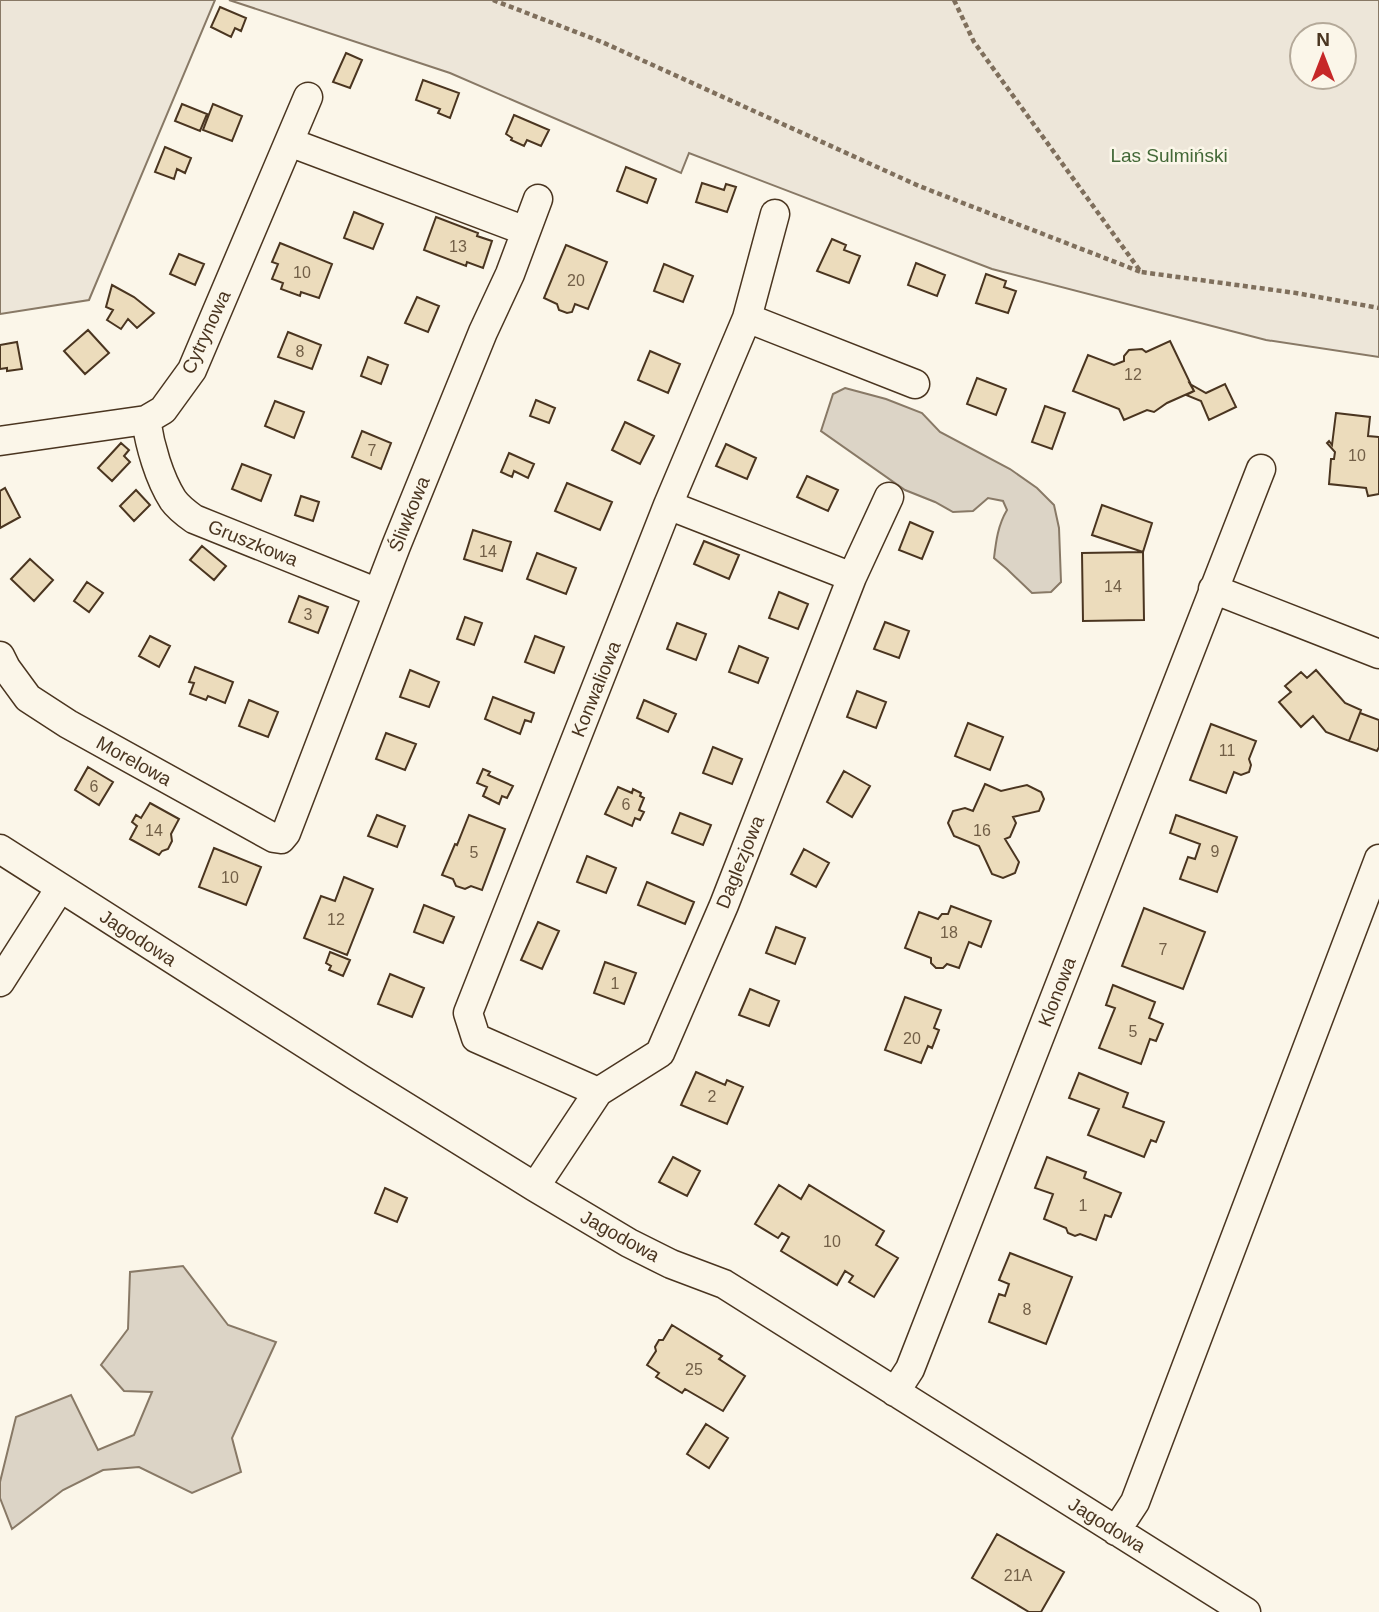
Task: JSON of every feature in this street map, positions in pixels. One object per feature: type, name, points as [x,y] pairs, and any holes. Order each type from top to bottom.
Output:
[{"type":"street","name":"Cytrynowa","points":[[146,420],[163,410],[192,370],[308,97]]},
{"type":"street","points":[[289,142],[526,230]]},
{"type":"street","name":"Śliwkowa","points":[[286,833],[378,593],[483,332],[510,274],[538,199]]},
{"type":"street","name":"Konwaliowa","points":[[598,1092],[476,1038],[468,1013],[668,505],[747,318],[775,214]]},
{"type":"street","points":[[747,318],[915,384]]},
{"type":"street","points":[[0,441],[146,420]]},
{"type":"street","name":"Gruszkowa","points":[[146,420],[157,465],[174,502],[194,519],[378,593]]},
{"type":"street","name":"Klonowa","points":[[895,1392],[910,1369],[1261,469]]},
{"type":"street","name":"Daglezjowa","points":[[535,1187],[598,1092],[660,1053],[724,905],[852,577],[889,498]]},
{"type":"street","points":[[668,505],[852,577]]},
{"type":"street","points":[[1213,589],[1379,654]]},
{"type":"street","name":"Morelowa","points":[[0,656],[28,698],[68,724],[274,838],[281,839],[286,833]]},
{"type":"street","name":"Jagodowa","points":[[0,849],[371,1086],[535,1187],[629,1244],[671,1264],[724,1284],[1246,1612]]},
{"type":"street","points":[[1116,1531],[1135,1502],[1379,859]]},
{"type":"street","points":[[0,982],[60,888]]},
{"type":"path","points":[[493,0],[602,42],[919,186],[1141,272],[1296,293],[1379,308]]},
{"type":"path","points":[[954,0],[974,42],[1141,272]]},
{"type":"green space","points":[[0,0],[215,0],[89,300],[0,314]]},
{"type":"green space","name":"Las Sulmiński","points":[[229,0],[1379,0],[1379,357],[1266,340],[992,269],[689,153],[681,173],[450,73]]},
{"type":"shaded area","points":[[845,388],[886,399],[922,413],[940,432],[1010,469],[1037,488],[1054,505],[1059,528],[1061,582],[1051,592],[1032,593],[994,558],[999,527],[1007,510],[1003,501],[988,498],[973,511],[953,512],[905,490],[821,431],[833,394]]},
{"type":"shaded area","points":[[183,1266],[228,1325],[276,1342],[232,1438],[241,1472],[192,1493],[139,1467],[103,1470],[63,1490],[12,1529],[0,1498],[0,1482],[16,1417],[71,1395],[98,1450],[134,1435],[152,1392],[124,1391],[101,1365],[128,1329],[130,1272]]},
{"type":"building","points":[[220,7],[246,18],[241,31],[235,28],[231,37],[211,27]]},
{"type":"building","points":[[346,53],[362,60],[350,88],[333,82]]},
{"type":"building","points":[[423,80],[459,93],[450,118],[438,113],[440,109],[416,100]]},
{"type":"building","points":[[182,104],[207,114],[200,131],[175,121]]},
{"type":"building","points":[[213,104],[242,116],[232,141],[203,130]]},
{"type":"building","points":[[514,115],[549,130],[541,146],[527,140],[524,146],[511,140],[506,134]]},
{"type":"building","points":[[165,147],[191,158],[185,173],[177,169],[174,179],[155,172]]},
{"type":"building","points":[[626,167],[656,179],[647,203],[617,191]]},
{"type":"building","points":[[702,183],[724,190],[726,184],[736,187],[727,212],[696,202]]},
{"type":"building","points":[[354,212],[383,224],[373,249],[344,238]]},
{"type":"building","points":[[436,217],[492,241],[483,268],[467,262],[466,266],[424,250]]},
{"type":"building","points":[[832,239],[846,245],[844,250],[860,256],[849,283],[817,271]]},
{"type":"building","points":[[280,243],[332,264],[319,298],[301,292],[300,296],[281,289],[283,283],[272,279],[278,264],[272,262]]},
{"type":"building","points":[[566,245],[607,262],[588,309],[575,304],[572,312],[567,313],[544,298]]},
{"type":"building","points":[[179,254],[204,264],[195,285],[170,274]]},
{"type":"building","points":[[916,263],[945,275],[937,296],[908,285]]},
{"type":"building","points":[[664,264],[693,276],[683,302],[654,291]]},
{"type":"building","points":[[986,274],[1006,281],[1004,287],[1016,291],[1008,313],[976,303]]},
{"type":"building","points":[[112,285],[134,297],[154,313],[137,328],[128,319],[121,329],[107,320],[113,310],[106,307]]},
{"type":"building","points":[[417,297],[439,306],[428,332],[405,323]]},
{"type":"building","points":[[88,330],[109,353],[85,374],[64,351]]},
{"type":"building","points":[[288,332],[321,345],[312,369],[278,357]]},
{"type":"building","points":[[1170,341],[1194,391],[1154,412],[1147,410],[1124,420],[1119,409],[1073,391],[1088,355],[1114,365],[1124,361],[1129,350],[1142,349],[1146,352]]},
{"type":"building","points":[[17,342],[22,369],[0,369],[0,345]]},
{"type":"building","points":[[650,351],[680,364],[668,393],[638,380]]},
{"type":"building","points":[[368,357],[388,365],[381,384],[361,376]]},
{"type":"building","points":[[977,378],[1006,389],[996,415],[967,404]]},
{"type":"building","points":[[1190,384],[1206,393],[1225,384],[1236,407],[1209,420],[1201,401],[1186,395],[1194,391]]},
{"type":"building","points":[[536,400],[555,408],[549,423],[530,416]]},
{"type":"building","points":[[275,401],[304,412],[294,438],[265,426]]},
{"type":"building","points":[[1045,406],[1065,413],[1052,449],[1032,442]]},
{"type":"building","points":[[1336,413],[1370,417],[1368,436],[1379,437],[1379,494],[1368,496],[1366,488],[1329,484],[1331,459],[1334,459],[1335,452],[1327,443],[1329,441],[1332,445]]},
{"type":"building","points":[[625,422],[654,436],[640,464],[612,450]]},
{"type":"building","points":[[362,431],[391,443],[381,469],[352,457]]},
{"type":"building","points":[[121,443],[129,450],[124,456],[130,462],[112,481],[98,468]]},
{"type":"building","points":[[726,444],[756,458],[747,479],[716,466]]},
{"type":"building","points":[[509,453],[534,464],[528,478],[514,471],[512,477],[501,472]]},
{"type":"building","points":[[242,464],[271,475],[261,501],[232,489]]},
{"type":"building","points":[[807,476],[838,490],[828,511],[797,497]]},
{"type":"building","points":[[567,483],[612,502],[600,530],[555,511]]},
{"type":"building","points":[[5,488],[20,517],[0,528],[0,491]]},
{"type":"building","points":[[136,490],[150,505],[134,521],[120,506]]},
{"type":"building","points":[[301,496],[319,502],[313,521],[295,515]]},
{"type":"building","points":[[1102,505],[1152,523],[1143,552],[1092,535]]},
{"type":"building","points":[[910,522],[933,532],[922,559],[899,550]]},
{"type":"building","points":[[473,530],[511,542],[502,571],[464,559]]},
{"type":"building","points":[[704,541],[739,555],[729,579],[694,564]]},
{"type":"building","points":[[202,546],[226,566],[214,580],[190,560]]},
{"type":"building","points":[[1143,552],[1144,620],[1083,621],[1082,553]]},
{"type":"building","points":[[537,553],[576,568],[566,594],[527,579]]},
{"type":"building","points":[[30,559],[53,580],[34,601],[11,579]]},
{"type":"building","points":[[87,582],[103,593],[89,612],[74,601]]},
{"type":"building","points":[[779,592],[808,604],[798,629],[769,618]]},
{"type":"building","points":[[299,596],[328,607],[318,633],[289,622]]},
{"type":"building","points":[[465,617],[482,623],[474,645],[457,639]]},
{"type":"building","points":[[885,622],[909,631],[899,658],[874,649]]},
{"type":"building","points":[[677,623],[706,634],[696,660],[667,649]]},
{"type":"building","points":[[150,636],[170,646],[159,667],[139,656]]},
{"type":"building","points":[[535,636],[564,647],[554,673],[525,662]]},
{"type":"building","points":[[739,646],[768,658],[758,683],[729,672]]},
{"type":"building","points":[[195,667],[233,682],[225,703],[208,696],[206,700],[190,694],[194,683],[189,682]]},
{"type":"building","points":[[410,670],[439,682],[429,707],[400,697]]},
{"type":"building","points":[[1316,670],[1345,703],[1361,710],[1349,741],[1326,732],[1313,716],[1301,727],[1279,702],[1291,692],[1285,686],[1301,672],[1307,678]]},
{"type":"building","points":[[857,691],[886,702],[876,728],[847,717]]},
{"type":"building","points":[[493,697],[534,713],[531,722],[525,720],[520,734],[485,719]]},
{"type":"building","points":[[249,700],[278,712],[268,737],[239,726]]},
{"type":"building","points":[[644,700],[676,714],[668,732],[637,718]]},
{"type":"building","points":[[1360,713],[1379,720],[1377,751],[1349,741]]},
{"type":"building","points":[[968,723],[1003,737],[990,770],[955,756]]},
{"type":"building","points":[[1211,724],[1256,741],[1249,759],[1249,772],[1241,775],[1234,772],[1226,793],[1190,780]]},
{"type":"building","points":[[386,733],[416,744],[405,770],[376,759]]},
{"type":"building","points":[[713,747],[742,759],[732,784],[703,773]]},
{"type":"building","points":[[88,767],[113,782],[99,805],[75,790]]},
{"type":"building","points":[[483,769],[490,772],[488,775],[513,786],[507,798],[502,796],[499,804],[483,796],[487,787],[477,783]]},
{"type":"building","points":[[844,771],[870,786],[852,817],[827,802]]},
{"type":"building","points":[[985,784],[1001,791],[1027,785],[1041,792],[1044,799],[1039,811],[1013,817],[1016,823],[1010,837],[1005,839],[1019,862],[1015,873],[1003,878],[992,874],[979,846],[954,836],[948,823],[953,811],[965,808],[973,811]]},
{"type":"building","points":[[618,787],[632,793],[633,789],[644,798],[639,810],[644,812],[640,820],[635,818],[632,826],[605,814]]},
{"type":"building","points":[[150,803],[179,819],[171,834],[172,841],[168,849],[159,855],[130,839],[137,826],[132,822],[136,815],[141,818]]},
{"type":"building","points":[[680,813],[711,825],[703,845],[672,833]]},
{"type":"building","points":[[377,815],[405,826],[397,847],[368,836]]},
{"type":"building","points":[[469,815],[505,829],[482,890],[471,886],[465,889],[456,886],[453,879],[442,875]]},
{"type":"building","points":[[1176,815],[1237,837],[1217,892],[1180,879],[1188,857],[1195,859],[1200,844],[1170,833]]},
{"type":"building","points":[[214,848],[261,867],[246,905],[199,887]]},
{"type":"building","points":[[804,849],[829,863],[816,887],[791,874]]},
{"type":"building","points":[[587,856],[616,868],[606,893],[577,882]]},
{"type":"building","points":[[344,877],[373,889],[347,955],[304,938],[321,896],[335,901]]},
{"type":"building","points":[[647,882],[694,902],[685,924],[638,905]]},
{"type":"building","points":[[424,905],[454,917],[443,943],[414,932]]},
{"type":"building","points":[[951,906],[991,921],[981,947],[969,942],[959,968],[947,964],[943,968],[936,968],[931,963],[931,958],[905,948],[919,912],[938,919],[942,914],[948,914]]},
{"type":"building","points":[[1144,908],[1205,932],[1183,989],[1122,966]]},
{"type":"building","points":[[538,922],[559,931],[542,969],[521,960]]},
{"type":"building","points":[[776,927],[805,938],[795,964],[766,953]]},
{"type":"building","points":[[330,952],[350,960],[343,976],[329,970],[331,966],[326,963]]},
{"type":"building","points":[[605,962],[636,973],[624,1004],[594,993]]},
{"type":"building","points":[[390,974],[424,988],[412,1017],[378,1004]]},
{"type":"building","points":[[1113,985],[1155,1002],[1149,1018],[1163,1024],[1156,1041],[1150,1039],[1141,1064],[1099,1048],[1115,1008],[1106,1005]]},
{"type":"building","points":[[750,989],[779,1001],[769,1026],[739,1015]]},
{"type":"building","points":[[905,997],[941,1010],[934,1028],[939,1030],[932,1048],[928,1046],[921,1063],[885,1050]]},
{"type":"building","points":[[696,1072],[725,1085],[727,1080],[743,1087],[727,1124],[681,1105]]},
{"type":"building","points":[[1079,1073],[1128,1093],[1123,1107],[1164,1122],[1156,1142],[1151,1140],[1144,1157],[1088,1135],[1099,1109],[1069,1098]]},
{"type":"building","points":[[673,1157],[700,1171],[687,1196],[659,1182]]},
{"type":"building","points":[[1047,1157],[1086,1172],[1084,1178],[1121,1193],[1111,1217],[1105,1215],[1096,1240],[1080,1234],[1075,1236],[1068,1233],[1066,1228],[1044,1219],[1053,1194],[1035,1188]]},
{"type":"building","points":[[779,1185],[801,1199],[809,1185],[884,1231],[876,1245],[898,1258],[874,1297],[849,1282],[853,1276],[845,1271],[837,1285],[781,1251],[789,1237],[782,1233],[778,1238],[755,1224]]},
{"type":"building","points":[[385,1188],[407,1198],[397,1222],[375,1213]]},
{"type":"building","points":[[1010,1253],[1072,1277],[1046,1344],[989,1322],[999,1294],[1005,1296],[1009,1284],[999,1280]]},
{"type":"building","points":[[672,1325],[722,1356],[719,1359],[745,1376],[723,1411],[685,1389],[682,1393],[656,1377],[659,1373],[647,1365],[659,1340],[663,1340]]},
{"type":"building","points":[[706,1424],[728,1438],[709,1468],[687,1454]]},
{"type":"building","points":[[997,1534],[1064,1572],[1041,1612],[1029,1612],[972,1578]]}]
